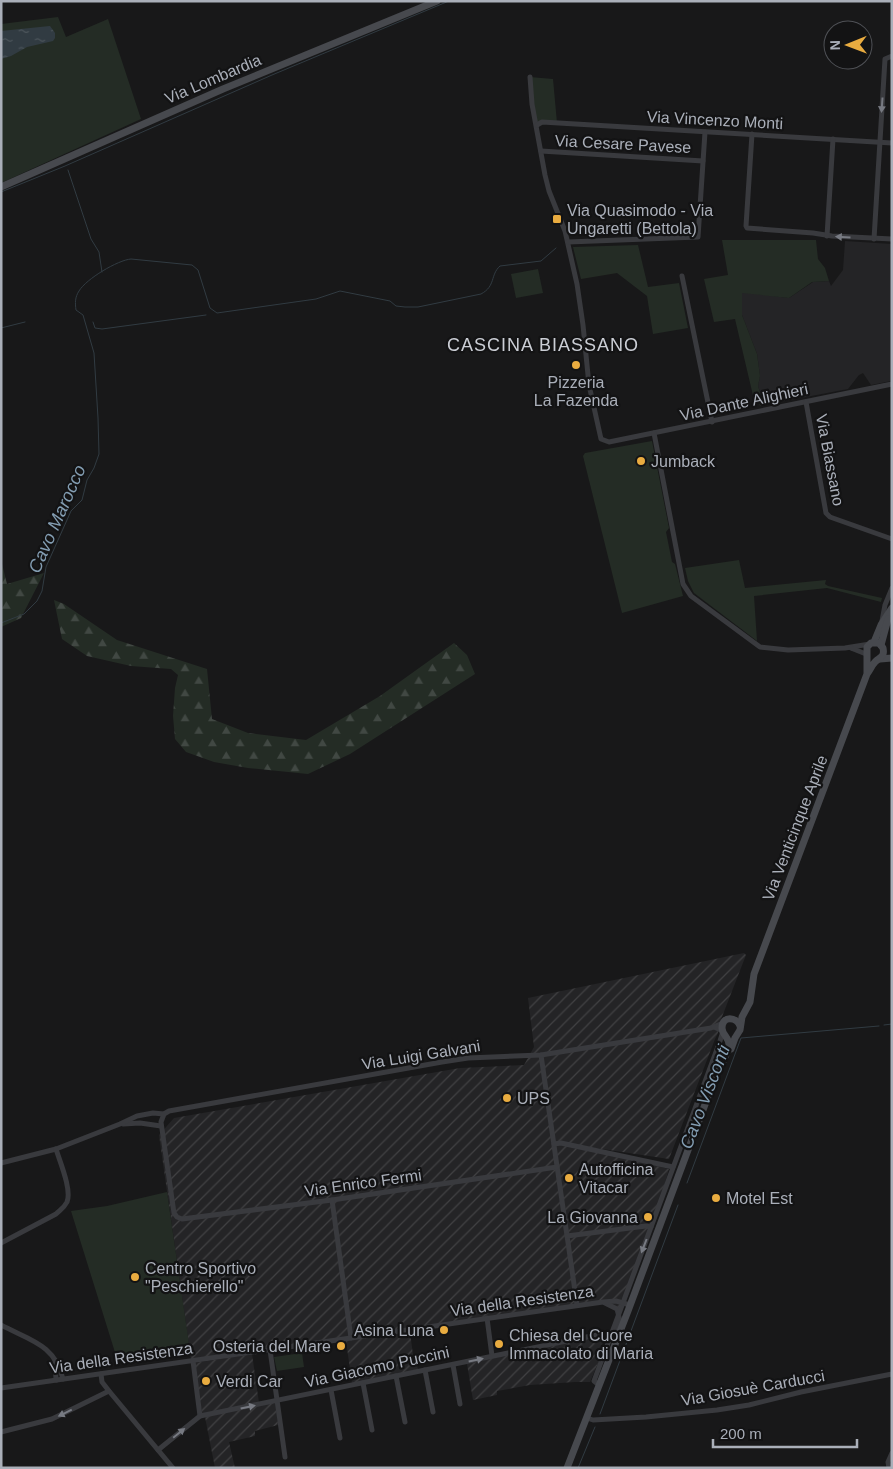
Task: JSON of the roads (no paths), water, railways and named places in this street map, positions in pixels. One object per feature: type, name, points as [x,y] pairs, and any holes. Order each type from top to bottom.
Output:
[{"type":"main road","name":"Via Lombardia","points":[[1,187],[44,166],[223,89],[436,1]]},
{"type":"main road","points":[[877,645],[881,625],[892,608]]},
{"type":"main road","points":[[877,645],[892,608]]},
{"type":"main road","points":[[877,645],[892,656]]},
{"type":"main road","name":"Via Venticinque Aprile","points":[[736,1015],[747,1002],[754,974],[867,674],[884,654],[877,645],[867,647],[867,674]]},
{"type":"main road","points":[[867,656],[878,659],[892,656]]},
{"type":"main road","name":"Via Venticinque Aprile","points":[[740,1026],[742,1015],[750,1002],[750,993]]},
{"type":"main road","points":[[567,1468],[587,1418],[597,1383],[614,1338],[630,1305],[729,1044],[724,1032],[723,1023],[736,1015],[740,1026],[728,1056],[722,1063]]},
{"type":"main road","points":[[724,1032],[731,1036],[737,1034]]},
{"type":"street","points":[[874,239],[880,142],[889,57]]},
{"type":"street","points":[[530,77],[532,104],[549,191],[563,224],[568,242],[698,237],[705,132]]},
{"type":"street","name":"Via Vincenzo Monti","points":[[537,125],[542,122],[892,143]]},
{"type":"street","points":[[752,134],[747,228],[813,233],[827,236],[892,239]]},
{"type":"street","points":[[827,236],[833,139]]},
{"type":"street","name":"Via Cesare Pavese","points":[[541,151],[703,161]]},
{"type":"street","name":"Via Dante Alighieri","points":[[568,242],[583,324],[589,385],[601,439],[610,442],[892,384]]},
{"type":"street","points":[[682,276],[712,422]]},
{"type":"street","name":"Via Biassano","points":[[806,402],[826,513],[830,517],[892,539]]},
{"type":"street","points":[[654,433],[683,584],[686,591],[760,647],[781,650],[877,645]]},
{"type":"street","points":[[881,625],[892,588]]},
{"type":"street","points":[[845,648],[856,649],[867,656]]},
{"type":"street","name":"Via Luigi Galvani","points":[[1,1163],[56,1148],[137,1116],[153,1113],[163,1116],[169,1111],[459,1059],[541,1055],[714,1027],[723,1023]]},
{"type":"street","points":[[618,1315],[724,1032],[714,1027]]},
{"type":"street","points":[[541,1055],[578,1306]]},
{"type":"street","points":[[153,1113],[150,1118],[153,1124]]},
{"type":"street","points":[[161,1126],[163,1116]]},
{"type":"street","name":"Via Luigi Galvani","points":[[120,1124],[153,1124],[161,1126]]},
{"type":"street","name":"Via Enrico Fermi","points":[[161,1126],[174,1213],[177,1217],[187,1219],[557,1167]]},
{"type":"street","points":[[554,1144],[561,1143],[673,1167]]},
{"type":"street","points":[[1,1243],[56,1214],[67,1202],[68,1191],[56,1148]]},
{"type":"street","points":[[332,1200],[351,1338]]},
{"type":"street","points":[[567,1236],[646,1226],[651,1227]]},
{"type":"street","points":[[603,1302],[615,1307],[620,1321],[614,1338]]},
{"type":"street","name":"Via della Resistenza","points":[[1,1388],[603,1302],[630,1305]]},
{"type":"street","points":[[487,1318],[492,1356]]},
{"type":"street","points":[[1,1325],[39,1344],[52,1354],[63,1379]]},
{"type":"street","name":"Via Giacomo Puccini","points":[[158,1450],[200,1416],[601,1334],[614,1338]]},
{"type":"street","points":[[270,1350],[285,1457]]},
{"type":"street","points":[[55,1359],[56,1380]]},
{"type":"street","points":[[193,1361],[200,1416]]},
{"type":"street","points":[[453,1364],[460,1404]]},
{"type":"street","points":[[425,1370],[434,1412]]},
{"type":"street","points":[[101,1374],[102,1382],[173,1468]]},
{"type":"street","name":"Via Giosuè Carducci","points":[[587,1418],[593,1420],[646,1418],[717,1410],[749,1405],[801,1392],[892,1374]]},
{"type":"street","points":[[396,1376],[405,1422]]},
{"type":"street","points":[[362,1383],[372,1430]]},
{"type":"street","points":[[331,1390],[340,1438]]},
{"type":"street","points":[[1,1432],[56,1417],[109,1391]]},
{"type":"street","points":[[881,1468],[888,1467],[889,1457],[892,1453]]},
{"type":"water","points":[[50,26],[55,33],[53,41],[27,47],[1,59],[1,31]]},
{"type":"waterway","points":[[1,192],[449,1]]},
{"type":"waterway","name":"Cavo Marocco","points":[[68,170],[91,239],[99,252],[102,272]]},
{"type":"waterway","name":"Cavo Marocco","points":[[1,623],[24,614],[37,601],[42,591],[46,567],[71,511],[82,500],[87,480],[99,454],[94,353],[83,315],[76,310],[75,305],[79,291],[95,276],[111,266],[131,259],[192,265],[198,270],[210,308],[217,313],[316,299],[340,291],[390,301],[396,306],[418,307],[481,294],[489,288],[500,266],[541,261],[556,248]]},
{"type":"waterway","points":[[93,322],[95,328],[102,329],[206,315]]},
{"type":"waterway","points":[[1,328],[25,322]]},
{"type":"waterway","points":[[884,1025],[892,1024]]},
{"type":"waterway","name":"Cavo Visconti","points":[[687,1183],[741,1038],[879,1026]]},
{"type":"waterway","points":[[600,1414],[678,1205]]},
{"type":"waterway","points":[[578,1468],[595,1427]]},
{"type":"place","name":"Via Quasimodo - Via Ungaretti (Bettola)","points":[[557,219]]},
{"type":"place","name":"Pizzeria La Fazenda","points":[[576,365]]},
{"type":"place","name":"Jumback","points":[[641,461]]},
{"type":"place","name":"UPS","points":[[507,1098]]},
{"type":"place","name":"Autofficina Vitacar","points":[[569,1178]]},
{"type":"place","name":"Motel Est","points":[[716,1198]]},
{"type":"place","name":"La Giovanna","points":[[648,1217]]},
{"type":"place","name":"Centro Sportivo \"Peschierello\"","points":[[135,1277]]},
{"type":"place","name":"Asina Luna","points":[[444,1330]]},
{"type":"place","name":"Chiesa del Cuore Immacolato di Maria","points":[[499,1344]]},
{"type":"place","name":"Osteria del Mare","points":[[341,1346]]},
{"type":"place","name":"Verdi Car","points":[[206,1381]]},
{"type":"district","name":"CASCINA BIASSANO","points":[[543,345]]}]
